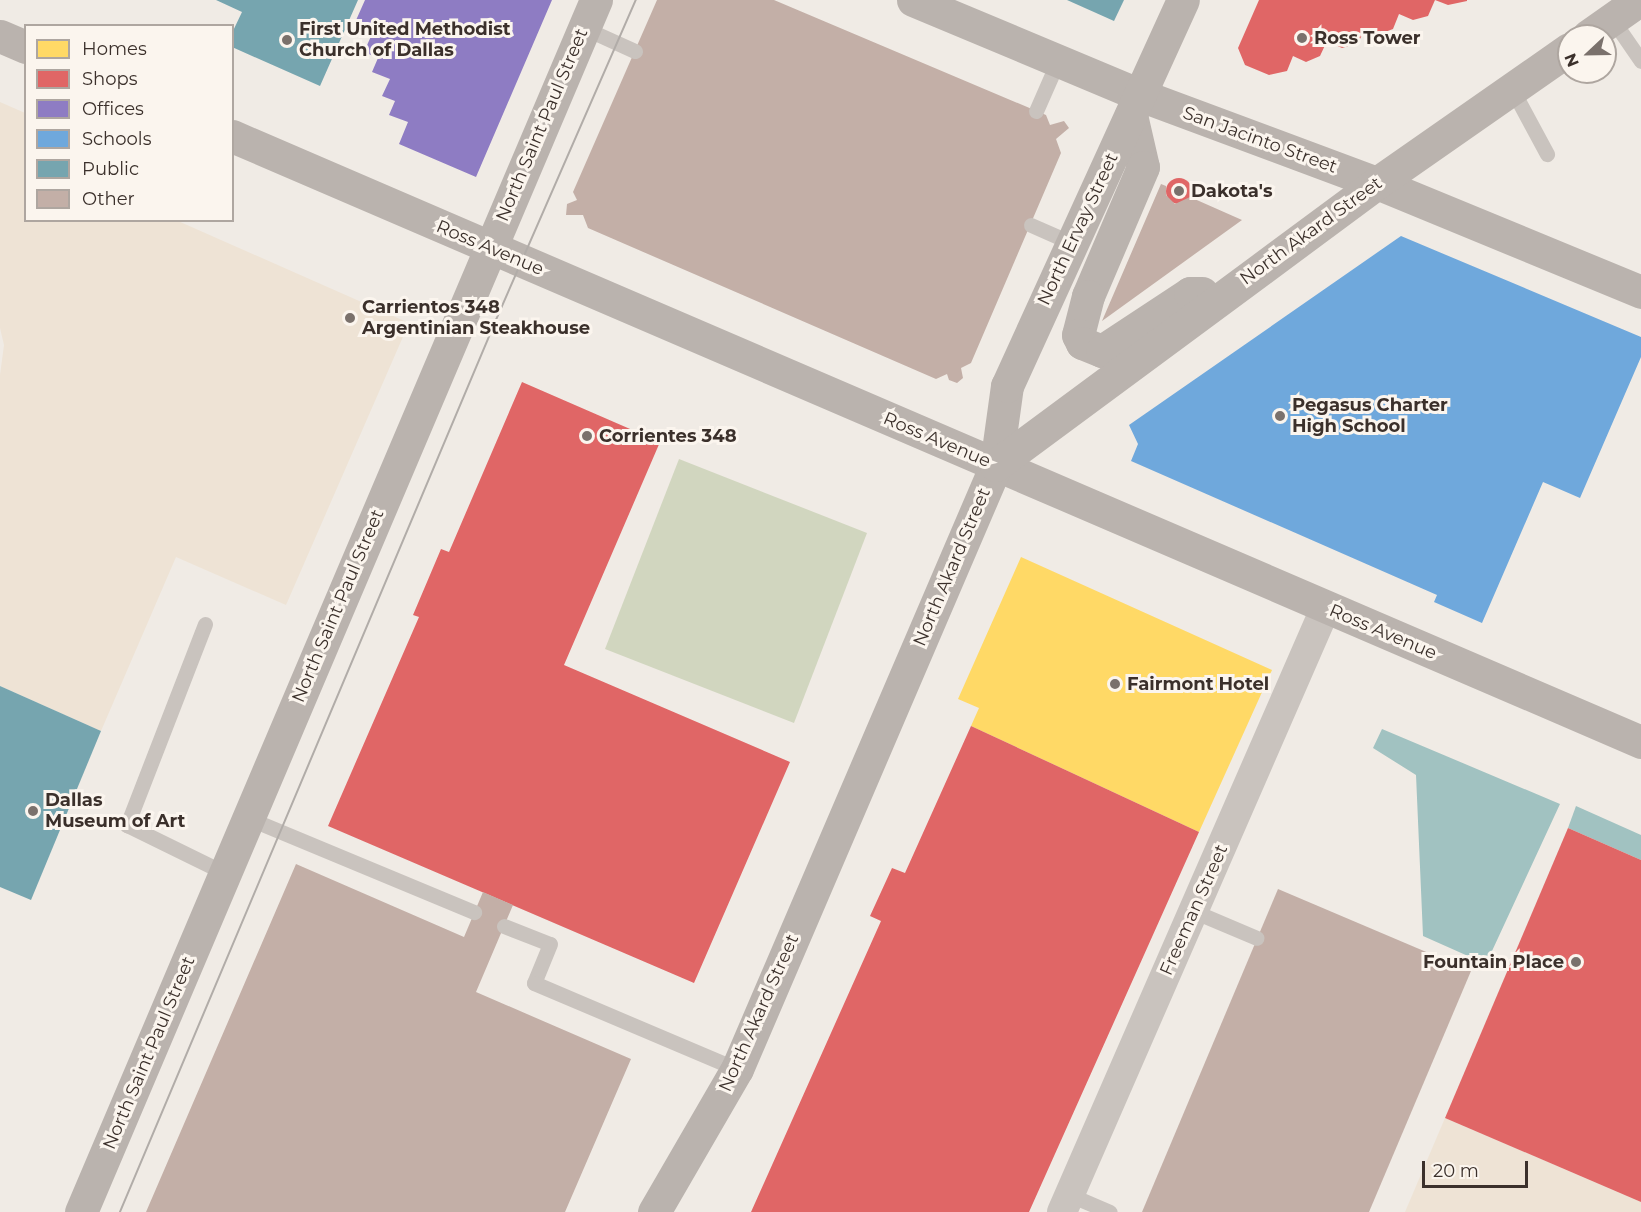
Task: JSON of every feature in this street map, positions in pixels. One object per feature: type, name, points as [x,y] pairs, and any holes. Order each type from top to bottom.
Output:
[{"type":"main road","name":"San Jacinto Street","points":[[913,0],[1058,61],[1135,105],[1377,183],[1641,292]]},
{"type":"main road","name":"North Ervay Street","points":[[996,465],[1007,386],[1183,0]]},
{"type":"main road","points":[[1606,24],[1639,0]]},
{"type":"main road","name":"North Saint Paul Street","points":[[81,1212],[590,14]]},
{"type":"main road","points":[[0,36],[24,46]]},
{"type":"main road","name":"North Akard Street","points":[[654,1212],[737,1068],[996,465],[1377,183],[1557,58]]},
{"type":"main road","points":[[1135,105],[1143,167],[1088,296],[1078,325],[1082,343],[1102,351],[1190,293],[1229,292]]},
{"type":"main road","name":"Ross Avenue","points":[[234,137],[1641,742]]},
{"type":"street","name":"Freeman Street","points":[[1066,1204],[1326,608]]},
{"type":"lane","points":[[590,14],[635,51]]},
{"type":"lane","points":[[1617,42],[1641,62]]},
{"type":"lane","points":[[1036,111],[1058,61]]},
{"type":"lane","points":[[1512,89],[1547,154]]},
{"type":"lane","points":[[1031,225],[1072,243]]},
{"type":"lane","points":[[205,624],[127,825],[225,873]]},
{"type":"lane","points":[[248,819],[474,912]]},
{"type":"lane","points":[[1194,912],[1257,938]]},
{"type":"lane","points":[[504,926],[550,944],[534,983],[737,1068]]},
{"type":"lane","points":[[1066,1204],[1110,1212]]},
{"type":"green space","points":[[679,459],[867,533],[794,723],[605,649]]},
{"type":"shaded area","points":[[0,102],[24,113],[24,222],[180,222],[409,323],[286,605],[176,557],[101,731],[0,686],[0,375],[4,345],[0,328]]},
{"type":"shaded area","points":[[1445,1118],[1641,1202],[1641,1212],[1405,1212]]},
{"type":"water","points":[[1382,729],[1560,804],[1486,964],[1423,936],[1416,775],[1373,748]]},
{"type":"water","points":[[1576,806],[1641,835],[1641,860],[1568,828]]},
{"type":"building: Homes","name":"Fairmont Hotel","points":[[1021,557],[1272,670],[1199,832],[971,726],[979,708],[958,699]]},
{"type":"building: Shops","name":"Ross Tower","points":[[1259,0],[1435,0],[1428,16],[1413,20],[1399,14],[1393,29],[1377,35],[1365,29],[1358,43],[1342,48],[1327,41],[1320,56],[1306,62],[1293,56],[1287,71],[1269,75],[1245,65],[1238,48]]},
{"type":"building: Shops","name":"Ross Tower","points":[[1435,0],[1467,0],[1467,1],[1448,5]]},
{"type":"building: Shops","name":"Dakota's","points":[[1179,178],[1188,182],[1192,191],[1188,200],[1179,204],[1170,200],[1166,191],[1170,182]]},
{"type":"building: Shops","points":[[522,382],[660,442],[564,665],[790,762],[694,983],[328,826],[419,617],[413,615],[441,549],[449,552]]},
{"type":"building: Shops","points":[[971,726],[1199,832],[1029,1212],[751,1212],[881,921],[870,916],[892,868],[905,873]]},
{"type":"building: Shops","name":"Fountain Place","points":[[1568,828],[1641,860],[1641,1202],[1445,1118]]},
{"type":"building: Offices","points":[[365,0],[552,0],[476,177],[399,144],[408,122],[389,115],[395,101],[382,96],[390,79],[372,72],[378,58],[364,52],[372,34],[353,27]]},
{"type":"building: Schools","points":[[1401,236],[1641,337],[1641,357],[1580,498],[1543,482],[1482,623],[1434,602],[1437,595],[1131,461],[1138,444],[1129,425]]},
{"type":"building: Public","name":"First United Methodist Church of Dallas","points":[[216,0],[358,0],[320,86],[234,48],[234,29],[242,12]]},
{"type":"building: Public","points":[[1067,0],[1124,0],[1114,21]]},
{"type":"building: Public","name":"Dallas Museum of Art","points":[[0,686],[101,731],[31,900],[0,887]]},
{"type":"building: Other","points":[[657,0],[774,0],[1046,115],[1050,125],[1064,121],[1069,128],[1056,139],[1061,153],[971,363],[961,368],[963,378],[957,383],[949,380],[947,374],[936,379],[588,228],[583,215],[566,215],[567,204],[577,200],[573,192]]},
{"type":"building: Other","points":[[1161,184],[1166,186],[1166,195],[1175,204],[1190,197],[1242,220],[1102,321]]},
{"type":"building: Other","points":[[296,864],[464,937],[483,892],[513,905],[476,992],[631,1059],[565,1212],[146,1212]]},
{"type":"building: Other","points":[[1278,889],[1471,971],[1369,1212],[1142,1212]]},
{"type":"tram line","points":[[120,1212],[496,320],[636,0]]},
{"type":"place","name":"Ross Tower","points":[[1302,38]]},
{"type":"place","name":"First United Methodist Church of Dallas","points":[[287,40]]},
{"type":"place","name":"Dakota's","points":[[1179,191]]},
{"type":"place","name":"Carrientos 348 Argentinian Steakhouse","points":[[350,318]]},
{"type":"place","name":"Pegasus Charter High School","points":[[1280,416]]},
{"type":"place","name":"Corrientes 348","points":[[587,436]]},
{"type":"place","name":"Fairmont Hotel","points":[[1115,684]]},
{"type":"place","name":"Dallas Museum of Art","points":[[33,811]]},
{"type":"place","name":"Fountain Place","points":[[1576,962]]}]
